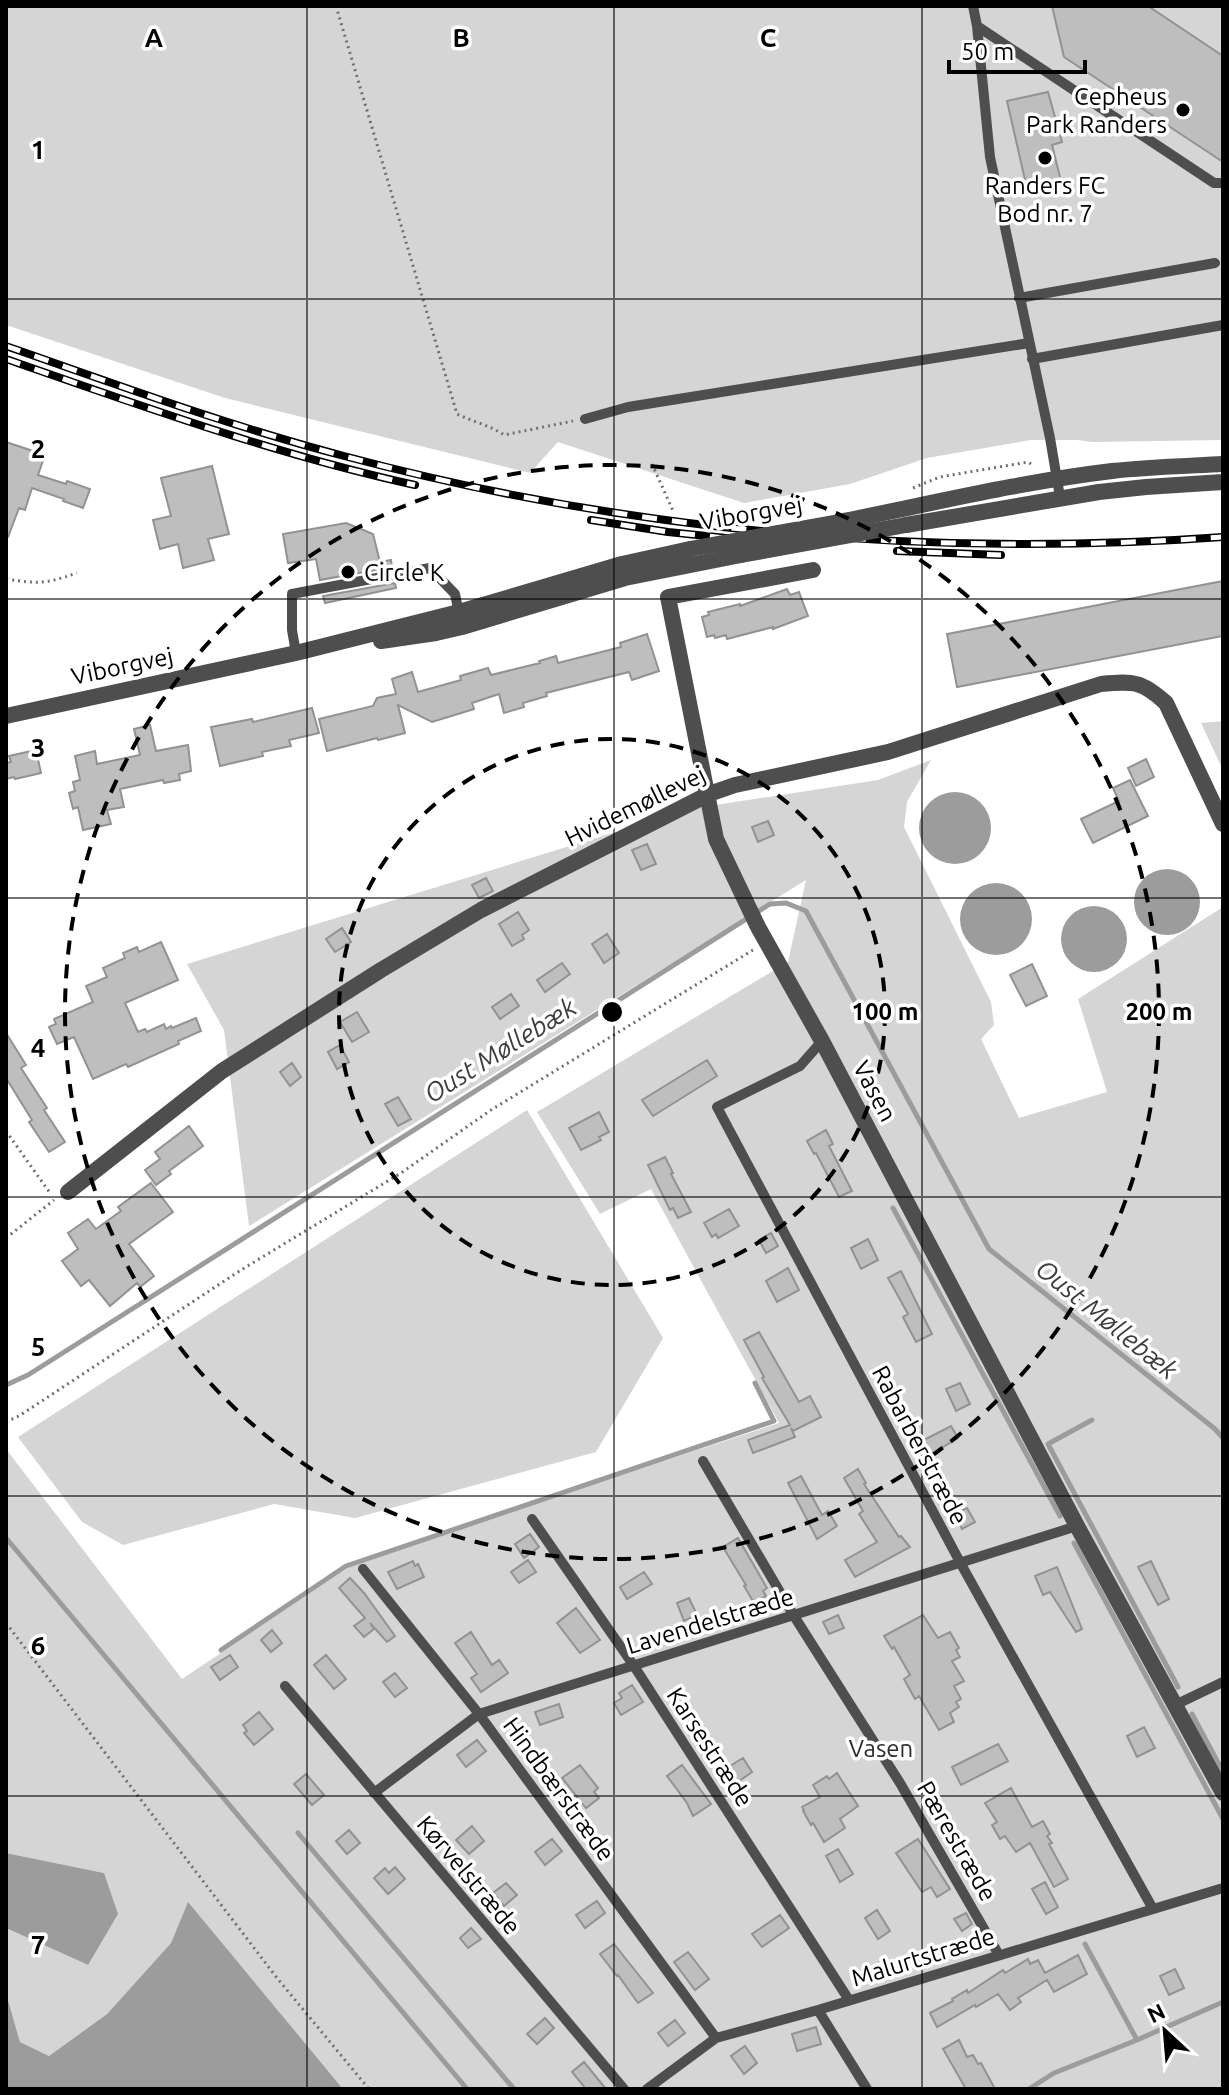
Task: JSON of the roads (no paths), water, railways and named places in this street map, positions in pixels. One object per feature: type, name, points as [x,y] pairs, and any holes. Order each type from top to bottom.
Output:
[{"type":"street","name":"Viborgvej","points":[[661,562],[690,549],[1057,479],[1116,471],[1223,464]]},
{"type":"street","name":"Viborgvej","points":[[6,716],[461,620],[571,578],[661,562],[741,555],[1060,497],[1223,482]]},
{"type":"street","name":"Vasen","points":[[661,562],[716,839],[762,934],[1223,1793]]},
{"type":"street","points":[[668,597],[813,570]]},
{"type":"street","name":"Hvidemøllevej","points":[[68,1192],[222,1071],[381,970],[481,910],[709,794],[735,785],[888,752],[1101,684],[1129,681],[1151,689],[1166,703],[1223,824]]},
{"type":"lane","points":[[973,6],[990,157],[1060,497]]},
{"type":"lane","points":[[977,26],[1214,183],[1223,183]]},
{"type":"lane","points":[[1019,298],[1215,263]]},
{"type":"lane","points":[[1032,359],[1223,325]]},
{"type":"lane","points":[[585,419],[628,407],[1029,343]]},
{"type":"lane","points":[[296,653],[292,630],[292,594],[430,568],[455,594],[461,620]]},
{"type":"lane","name":"Rabarberstræde","points":[[822,1041],[800,1066],[717,1107],[961,1564],[1153,1909]]},
{"type":"lane","name":"Pærestræde","points":[[703,1461],[794,1616],[900,1783],[999,1955]]},
{"type":"lane","name":"Karsestræde","points":[[532,1519],[634,1666],[849,2000]]},
{"type":"lane","name":"Lavendelstræde","points":[[374,1793],[479,1714],[1077,1526]]},
{"type":"lane","name":"Hindbærstræde","points":[[363,1569],[479,1714],[716,2038]]},
{"type":"lane","points":[[1175,1705],[1223,1682]]},
{"type":"lane","name":"Kørvelstræde","points":[[285,1686],[624,2089]]},
{"type":"lane","name":"Malurtstræde","points":[[647,2089],[716,2038],[1223,1888]]},
{"type":"lane","points":[[818,2010],[867,2089]]},
{"type":"waterway","name":"Oust Møllebæk","points":[[6,1385],[28,1375],[770,904],[786,903],[806,911],[989,1249],[1223,1438]]},
{"type":"waterway","points":[[893,1208],[1060,1516]]},
{"type":"waterway","points":[[221,1650],[346,1566],[774,1421],[755,1383]]},
{"type":"waterway","points":[[1092,1420],[1048,1444],[1178,1687]]},
{"type":"waterway","points":[[6,1538],[467,2089]]},
{"type":"waterway","points":[[1074,1543],[1223,1819]]},
{"type":"waterway","points":[[1192,1714],[1223,1772]]},
{"type":"waterway","points":[[298,1833],[514,2089]]},
{"type":"waterway","points":[[1085,1944],[1137,2040]]},
{"type":"waterway","points":[[1029,2089],[1054,2073],[1223,2002]]},
{"type":"railway","points":[[6,346],[258,432],[452,482],[560,504],[670,521],[891,541],[1113,543],[1223,537]]},
{"type":"railway","points":[[6,359],[259,444],[415,485]]},
{"type":"railway","points":[[591,520],[726,538]]},
{"type":"railway","points":[[897,551],[1001,555]]},
{"type":"place","name":"Cepheus Park Randers","points":[[1183,110]]},
{"type":"place","name":"Randers FC Bod nr. 7","points":[[1045,158]]},
{"type":"place","name":"Circle K","points":[[348,572]]}]
